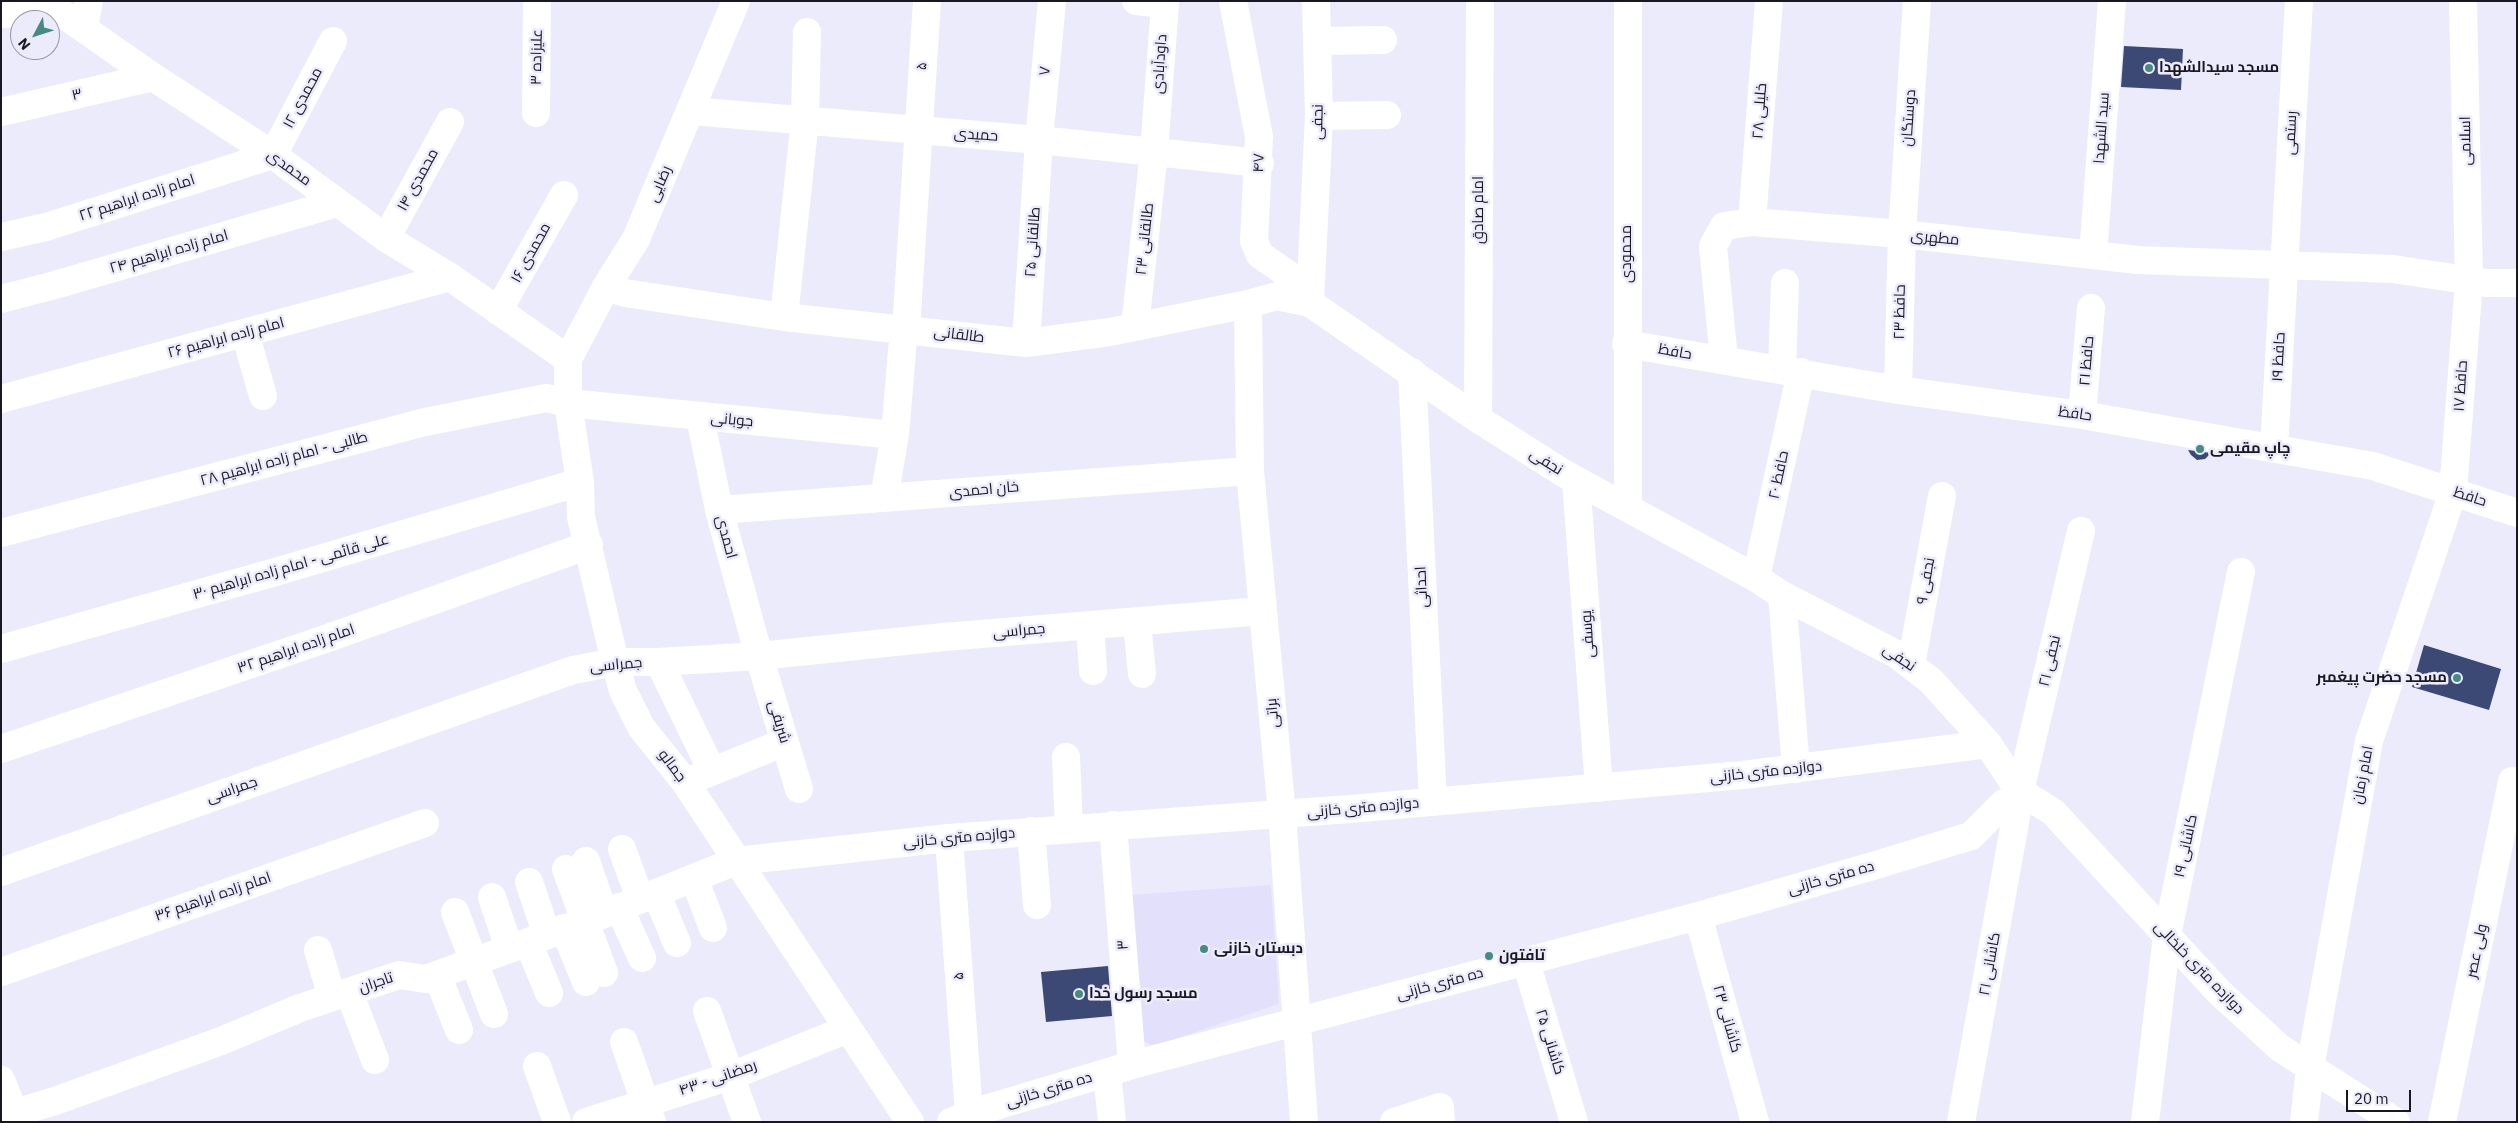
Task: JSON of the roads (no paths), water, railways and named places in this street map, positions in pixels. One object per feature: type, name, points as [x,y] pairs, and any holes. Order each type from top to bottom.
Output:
[{"type":"street","name":"علیزاده ۳","points":[[536,113],[537,1]]},
{"type":"street","name":"رضایی","points":[[568,358],[606,287],[636,239],[736,1]]},
{"type":"street","name":"۵","points":[[884,498],[895,435],[903,339],[906,329],[917,131],[927,1]]},
{"type":"street","name":"۷","points":[[1039,140],[1052,1]]},
{"type":"street","name":"داودآبادی","points":[[1136,1],[1165,4],[1154,152]]},
{"type":"street","name":"۴۷","points":[[1233,1],[1259,137],[1260,162],[1254,241],[1260,255],[1292,277],[1310,303]]},
{"type":"street","name":"نجفی","points":[[1316,1],[1319,116],[1310,303],[1478,419],[1576,480],[1756,578],[1782,595],[1896,654],[1931,681],[1988,744],[2016,797]]},
{"type":"street","name":"امام صادق","points":[[1478,419],[1480,1]]},
{"type":"street","name":"محمودی","points":[[1628,1],[1626,344],[1628,507]]},
{"type":"street","name":"خلیلی ۲۸","points":[[1752,222],[1769,1]]},
{"type":"street","name":"دوستگان","points":[[1902,234],[1917,1]]},
{"type":"street","name":"سید الشهدا","points":[[2093,255],[2112,1]]},
{"type":"street","name":"رستمی","points":[[2284,265],[2299,1]]},
{"type":"street","name":"اسلامی","points":[[2463,1],[2469,281]]},
{"type":"street","name":"محمدی","points":[[1,14],[35,14],[57,10],[86,14],[153,77],[273,155],[386,238],[450,277],[568,358]]},
{"type":"street","points":[[784,317],[805,119],[807,32]]},
{"type":"street","points":[[1317,41],[1383,40]]},
{"type":"street","name":"محمدی ۱۲","points":[[273,155],[333,41]]},
{"type":"street","name":"۳","points":[[1,112],[153,77]]},
{"type":"street","name":"حمیدی","points":[[691,111],[805,119],[1260,162]]},
{"type":"street","points":[[1319,116],[1387,116]]},
{"type":"street","name":"محمدی ۱۴","points":[[386,238],[450,122]]},
{"type":"street","name":"طالقانی ۲۵","points":[[1026,344],[1039,140]]},
{"type":"street","name":"طالقانی ۲۳","points":[[1135,326],[1154,152]]},
{"type":"street","name":"امام زاده ابراهیم ۲۲","points":[[1,237],[46,227],[273,155]]},
{"type":"street","name":"محمدی ۱۶","points":[[498,311],[564,195]]},
{"type":"street","name":"امام زاده ابراهیم ۲۴","points":[[1,299],[337,203]]},
{"type":"street","name":"مطهری","points":[[1724,360],[1713,246],[1724,226],[1752,222],[1902,234],[2138,260],[2393,269],[2469,281],[2517,283]]},
{"type":"street","name":"حافظ ۲۳","points":[[1898,390],[1902,234]]},
{"type":"street","name":"حافظ ۱۹","points":[[2274,448],[2284,265]]},
{"type":"street","name":"امام زاده ابراهیم ۲۶","points":[[1,399],[450,277]]},
{"type":"street","name":"حافظ ۱۷","points":[[2453,492],[2469,281]]},
{"type":"street","name":"حافظ ۲۰","points":[[1756,578],[1792,370],[1785,283]]},
{"type":"street","name":"طالقانی","points":[[606,287],[625,293],[784,317],[906,329],[1026,344],[1064,340],[1248,304],[1277,296],[1310,303]]},
{"type":"street","name":"براتی","points":[[1248,304],[1250,471],[1282,814],[1304,1122]]},
{"type":"street","name":"حافظ ۲۱","points":[[2082,415],[2091,308]]},
{"type":"street","points":[[245,333],[263,396]]},
{"type":"street","name":"حافظ","points":[[1626,344],[1792,370],[1898,390],[2082,415],[2373,466],[2517,513]]},
{"type":"street","name":"جمالو","points":[[568,358],[568,403],[580,482],[581,517],[615,662],[624,690],[641,726],[685,782],[910,1122]]},
{"type":"street","name":"احداثی","points":[[1412,372],[1433,802]]},
{"type":"street","name":"طالبی - امام زاده ابراهیم ۲۸","points":[[1,533],[425,422],[546,398],[568,403]]},
{"type":"street","name":"جوبانی","points":[[568,403],[895,435]]},
{"type":"street","name":"احمدی","points":[[700,417],[719,510],[759,656]]},
{"type":"street","name":"خان احمدی","points":[[719,510],[1250,471]]},
{"type":"street","name":"یوسفی","points":[[1576,480],[1599,788]]},
{"type":"street","name":"علی قائمی - امام زاده ابراهیم ۳۰","points":[[1,649],[272,573],[580,482]]},
{"type":"street","name":"امام زمان","points":[[2304,1122],[2310,1068],[2369,741],[2453,492]]},
{"type":"street","name":"نجفی ۹","points":[[1911,665],[1942,496]]},
{"type":"street","name":"نجفی ۲۱","points":[[2016,797],[2081,532]]},
{"type":"street","name":"امام زاده ابراهیم ۳۲","points":[[1,749],[328,638],[589,545]]},
{"type":"street","name":"کاشانی ۱۹","points":[[2145,1122],[2167,936],[2241,572]]},
{"type":"street","points":[[1782,595],[1796,769]]},
{"type":"street","name":"جمراسی","points":[[1,872],[573,670],[615,662],[659,662],[759,656],[1263,611]]},
{"type":"street","points":[[1137,622],[1142,674]]},
{"type":"street","points":[[1090,625],[1093,671]]},
{"type":"street","name":"شریفی","points":[[759,656],[799,789]]},
{"type":"street","points":[[659,662],[712,772]]},
{"type":"street","points":[[685,782],[785,742]]},
{"type":"street","name":"دوازده متری خازنی","points":[[736,861],[949,838],[1282,814],[1599,788],[1796,769],[1988,744]]},
{"type":"street","points":[[1066,757],[1069,829]]},
{"type":"street","name":"ولی عصر","points":[[2442,1122],[2512,781]]},
{"type":"street","name":"دوازده متری خلخالی","points":[[2016,797],[2053,812],[2226,998],[2280,1048],[2396,1122]]},
{"type":"street","name":"ده متری خازنی","points":[[960,1118],[1120,1069],[1698,916],[1971,836],[2016,797]]},
{"type":"street","name":"کاشانی ۲۱","points":[[1962,1122],[2016,797]]},
{"type":"street","name":"امام زاده ابراهیم ۳۶","points":[[1,972],[425,823]]},
{"type":"street","name":"۳","points":[[1112,1122],[1120,1069],[1113,826]]},
{"type":"street","points":[[1032,831],[1037,905]]},
{"type":"street","name":"۵","points":[[949,838],[960,1118]]},
{"type":"street","points":[[549,993],[583,921],[622,849]]},
{"type":"street","name":"تاجران","points":[[16,1118],[55,1101],[221,1041],[340,995],[399,974],[426,979],[583,921],[736,861]]},
{"type":"street","points":[[576,865],[583,921],[595,977]]},
{"type":"street","points":[[694,878],[713,928]]},
{"type":"street","points":[[529,882],[583,921],[642,958]]},
{"type":"street","points":[[492,897],[678,943]]},
{"type":"street","points":[[455,912],[472,962],[494,1014]]},
{"type":"street","name":"کاشانی ۲۳","points":[[1698,916],[1756,1122]]},
{"type":"street","points":[[318,950],[375,1060]]},
{"type":"street","name":"کاشانی ۲۵","points":[[1526,962],[1574,1122]]},
{"type":"street","points":[[437,975],[459,1030]]},
{"type":"street","points":[[706,1011],[747,1122]]},
{"type":"street","name":"رمضانی - ۴۳","points":[[586,1122],[649,1112],[731,1076],[848,1029]]},
{"type":"street","points":[[624,1042],[649,1112]]},
{"type":"street","points":[[537,1066],[557,1122]]},
{"type":"street","points":[[1,1080],[16,1118]]},
{"type":"street","points":[[1394,1122],[1440,1107],[1441,1122]]},
{"type":"place","name":"مسجد سیدالشهدا","points":[[2149,68]]},
{"type":"place","name":"چاپ مقیمی","points":[[2200,449]]},
{"type":"place","name":"مسجد حضرت پیغمبر","points":[[2457,678]]},
{"type":"place","name":"دبستان خازنی","points":[[1204,949]]},
{"type":"place","name":"تافتون","points":[[1489,956]]},
{"type":"place","name":"مسجد رسول خدا","points":[[1079,994]]}]
